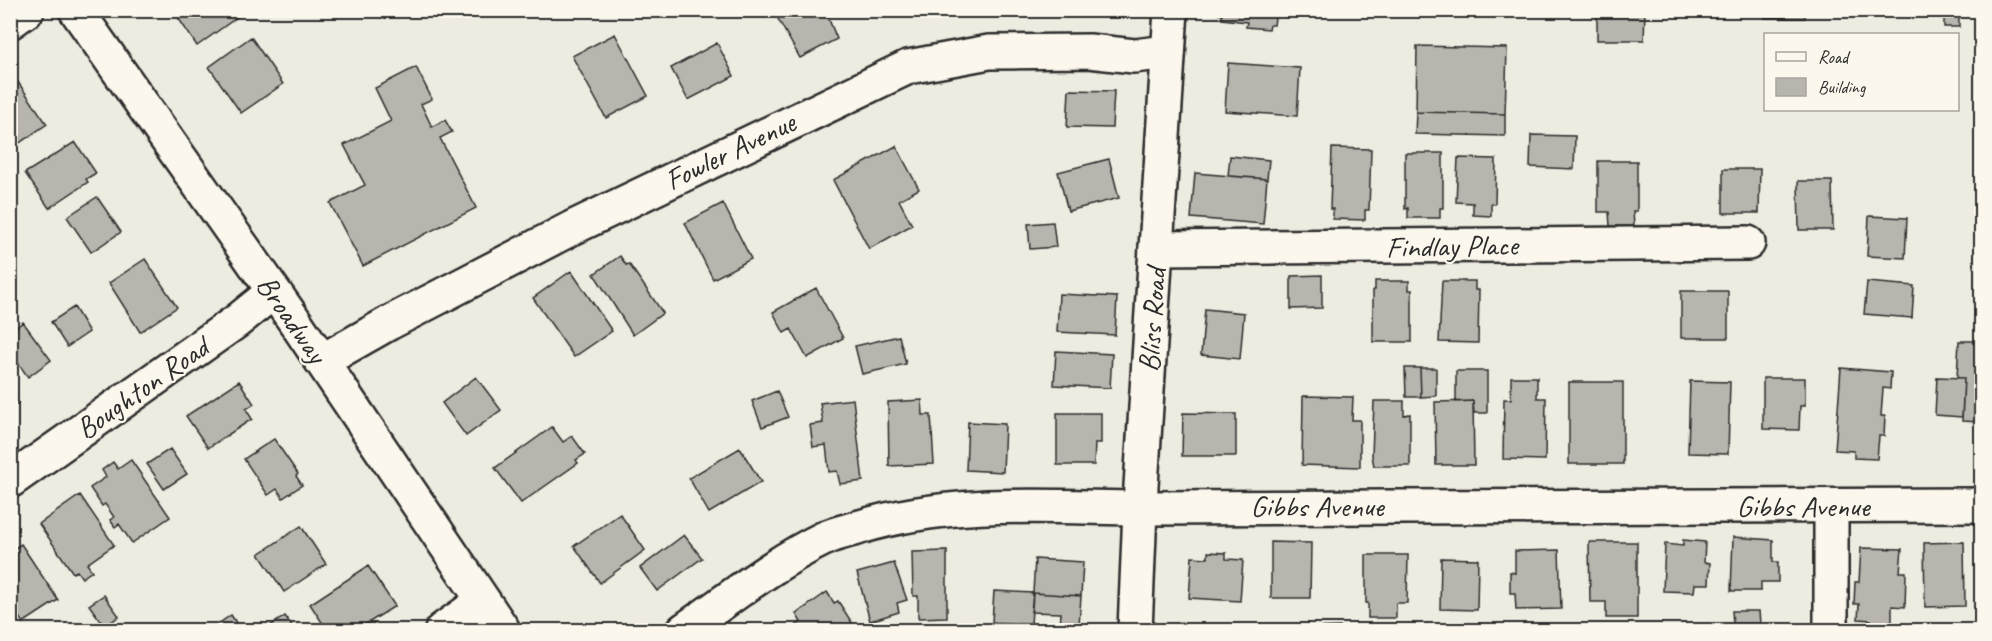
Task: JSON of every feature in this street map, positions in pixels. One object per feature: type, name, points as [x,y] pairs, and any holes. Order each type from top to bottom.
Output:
[{"type":"street","points":[[10,22],[27,10]]},
{"type":"street","name":"Broadway","points":[[76,10],[322,361],[503,630]]},
{"type":"street","name":"Bliss Road","points":[[1135,630],[1140,508],[1171,10]]},
{"type":"street","name":"Fowler Avenue","points":[[322,361],[389,323],[572,228],[908,67],[989,52],[1089,51],[1134,57],[1168,52]]},
{"type":"street","name":"Findlay Place","points":[[1156,248],[1748,243]]},
{"type":"street","name":"Boughton Road","points":[[10,481],[237,321],[273,292]]},
{"type":"street","name":"Gibbs Avenue","points":[[684,630],[783,563],[826,538],[881,521],[936,510],[1000,505],[1140,508],[1982,505]]},
{"type":"street","points":[[1831,507],[1831,630]]},
{"type":"street","points":[[442,630],[483,601]]},
{"type":"building","points":[[173,10],[247,10],[197,46]]},
{"type":"building","points":[[773,10],[825,10],[837,39],[800,58]]},
{"type":"building","points":[[1213,10],[1276,10],[1274,25],[1270,25],[1269,29],[1246,27],[1247,22],[1222,19],[1222,14],[1212,13]]},
{"type":"building","points":[[1606,10],[1645,10],[1644,40],[1597,40],[1597,15],[1606,14]]},
{"type":"building","points":[[1765,10],[1805,10],[1805,18],[1765,18]]},
{"type":"building","points":[[1924,10],[1966,10],[1959,11],[1959,27],[1944,27],[1944,12]]},
{"type":"building","points":[[615,34],[648,96],[606,118],[572,56]]},
{"type":"building","points":[[251,37],[283,84],[241,113],[209,67]]},
{"type":"building","points":[[717,43],[734,76],[688,100],[671,68]]},
{"type":"building","points":[[1417,46],[1507,48],[1505,114],[1416,112]]},
{"type":"building","points":[[1228,63],[1300,68],[1297,116],[1225,111]]},
{"type":"building","points":[[416,67],[432,99],[421,104],[432,127],[445,120],[452,132],[440,138],[476,208],[363,266],[330,203],[365,185],[344,145],[391,121],[375,88]]},
{"type":"building","points":[[13,75],[47,124],[12,148],[10,77]]},
{"type":"building","points":[[1069,90],[1114,91],[1112,128],[1067,127]]},
{"type":"building","points":[[1416,112],[1505,114],[1505,136],[1415,134]]},
{"type":"building","points":[[1531,135],[1575,136],[1574,169],[1530,167]]},
{"type":"building","points":[[75,142],[96,173],[86,179],[88,182],[49,208],[25,173]]},
{"type":"building","points":[[896,146],[919,189],[899,200],[912,225],[869,249],[833,180]]},
{"type":"building","points":[[1332,148],[1371,149],[1369,210],[1365,210],[1365,220],[1333,219],[1333,209],[1330,209]]},
{"type":"building","points":[[1405,153],[1443,153],[1443,208],[1440,208],[1440,218],[1408,218],[1408,208],[1405,209]]},
{"type":"building","points":[[1230,156],[1269,160],[1267,179],[1228,176]]},
{"type":"building","points":[[1458,158],[1496,159],[1495,204],[1491,204],[1491,216],[1473,215],[1473,203],[1456,202]]},
{"type":"building","points":[[1109,159],[1119,198],[1068,211],[1058,172]]},
{"type":"building","points":[[1598,161],[1637,161],[1637,211],[1633,211],[1634,226],[1610,226],[1609,212],[1598,212]]},
{"type":"building","points":[[1723,169],[1760,169],[1759,213],[1723,213]]},
{"type":"building","points":[[1195,173],[1267,179],[1263,224],[1191,218]]},
{"type":"building","points":[[1798,181],[1832,181],[1833,230],[1799,230]]},
{"type":"building","points":[[97,197],[121,232],[91,252],[67,217]]},
{"type":"building","points":[[723,203],[751,259],[713,279],[685,223]]},
{"type":"building","points":[[1869,216],[1907,218],[1905,258],[1867,256]]},
{"type":"building","points":[[1053,222],[1056,247],[1030,249],[1028,224]]},
{"type":"building","points":[[620,256],[626,265],[629,264],[663,313],[633,335],[594,274]]},
{"type":"building","points":[[145,259],[177,307],[140,332],[109,283]]},
{"type":"building","points":[[571,271],[612,331],[574,357],[533,298]]},
{"type":"building","points":[[1322,275],[1322,308],[1291,309],[1291,276]]},
{"type":"building","points":[[1375,281],[1409,281],[1409,290],[1412,290],[1412,342],[1373,342]]},
{"type":"building","points":[[1442,281],[1475,281],[1475,290],[1479,290],[1478,343],[1439,342]]},
{"type":"building","points":[[1867,282],[1914,286],[1912,318],[1864,314]]},
{"type":"building","points":[[816,288],[843,338],[807,358],[791,329],[784,333],[773,312]]},
{"type":"building","points":[[1681,291],[1728,291],[1728,338],[1681,338]]},
{"type":"building","points":[[1059,294],[1117,297],[1115,335],[1057,332]]},
{"type":"building","points":[[74,307],[89,332],[67,347],[51,322]]},
{"type":"building","points":[[1205,309],[1244,313],[1240,359],[1201,355]]},
{"type":"building","points":[[23,322],[51,360],[28,377],[10,352],[10,332]]},
{"type":"building","points":[[899,336],[906,364],[862,374],[855,346]]},
{"type":"building","points":[[1959,341],[1982,341],[1982,422],[1962,421],[1964,378],[1957,378]]},
{"type":"building","points":[[1056,351],[1112,354],[1110,388],[1054,385]]},
{"type":"building","points":[[1405,368],[1420,368],[1421,397],[1406,397]]},
{"type":"building","points":[[1420,368],[1436,368],[1436,396],[1421,397]]},
{"type":"building","points":[[1841,368],[1891,372],[1890,389],[1883,388],[1881,416],[1885,416],[1884,436],[1879,436],[1877,459],[1854,458],[1854,451],[1835,450]]},
{"type":"building","points":[[1456,371],[1487,371],[1487,413],[1474,413],[1473,401],[1456,402]]},
{"type":"building","points":[[476,377],[501,410],[466,436],[442,403]]},
{"type":"building","points":[[1511,377],[1537,377],[1537,398],[1546,398],[1545,460],[1503,459],[1504,399],[1511,399]]},
{"type":"building","points":[[1937,377],[1964,378],[1962,417],[1935,415]]},
{"type":"building","points":[[1763,378],[1805,378],[1805,406],[1800,406],[1799,430],[1763,429]]},
{"type":"building","points":[[239,381],[254,404],[246,409],[252,419],[208,448],[186,416]]},
{"type":"building","points":[[1690,381],[1730,382],[1728,454],[1688,453]]},
{"type":"building","points":[[1569,382],[1623,382],[1623,464],[1569,464]]},
{"type":"building","points":[[777,391],[788,417],[762,427],[752,401]]},
{"type":"building","points":[[10,392],[18,403],[10,409]]},
{"type":"building","points":[[1303,396],[1353,397],[1352,420],[1360,420],[1360,467],[1302,465]]},
{"type":"building","points":[[853,399],[863,481],[840,484],[837,471],[829,472],[826,445],[813,447],[810,425],[823,423],[820,403]]},
{"type":"building","points":[[922,400],[923,415],[931,415],[934,464],[889,466],[888,402]]},
{"type":"building","points":[[1374,401],[1404,401],[1404,415],[1410,414],[1410,466],[1374,466],[1372,456]]},
{"type":"building","points":[[1473,401],[1474,465],[1436,465],[1435,402]]},
{"type":"building","points":[[1057,413],[1101,413],[1101,443],[1095,443],[1094,465],[1057,465]]},
{"type":"building","points":[[1183,413],[1236,414],[1236,456],[1182,456]]},
{"type":"building","points":[[968,422],[1005,424],[1003,472],[966,470]]},
{"type":"building","points":[[552,427],[563,442],[572,436],[585,454],[576,460],[578,463],[521,503],[495,468]]},
{"type":"building","points":[[274,439],[298,474],[296,476],[302,485],[283,498],[277,489],[268,495],[244,459]]},
{"type":"building","points":[[740,448],[761,482],[709,513],[689,478]]},
{"type":"building","points":[[170,449],[187,474],[164,489],[147,464]]},
{"type":"building","points":[[131,460],[170,517],[132,543],[119,524],[115,527],[110,520],[114,517],[105,504],[102,506],[90,488],[106,477],[102,470],[113,462],[118,469]]},
{"type":"building","points":[[80,495],[114,545],[87,564],[92,571],[82,578],[77,571],[73,573],[39,524]]},
{"type":"building","points":[[620,514],[645,550],[600,583],[574,546]]},
{"type":"building","points":[[301,526],[326,564],[284,592],[259,554]]},
{"type":"building","points":[[684,535],[702,558],[657,591],[640,568]]},
{"type":"building","points":[[1733,537],[1773,540],[1773,562],[1778,562],[1778,582],[1761,582],[1761,591],[1731,591]]},
{"type":"building","points":[[1683,540],[1705,542],[1704,562],[1710,563],[1709,584],[1695,584],[1694,592],[1663,591],[1665,544],[1683,546]]},
{"type":"building","points":[[1271,542],[1311,543],[1310,598],[1271,598]]},
{"type":"building","points":[[1589,542],[1637,542],[1637,618],[1606,618],[1606,602],[1590,602]]},
{"type":"building","points":[[1964,542],[1965,606],[1925,607],[1924,543]]},
{"type":"building","points":[[21,544],[58,600],[23,623],[10,604],[10,551]]},
{"type":"building","points":[[1861,548],[1902,549],[1900,572],[1906,572],[1905,607],[1892,606],[1892,626],[1871,625],[1871,620],[1858,619],[1859,604],[1854,604],[1855,582],[1859,582]]},
{"type":"building","points":[[1559,550],[1561,609],[1516,610],[1515,593],[1510,593],[1510,572],[1515,573],[1515,551]]},
{"type":"building","points":[[947,551],[947,617],[918,618],[918,596],[913,596],[912,552]]},
{"type":"building","points":[[1208,552],[1226,553],[1226,559],[1243,560],[1240,601],[1189,598],[1192,557],[1208,558]]},
{"type":"building","points":[[1366,555],[1408,555],[1407,603],[1396,603],[1396,618],[1368,618]]},
{"type":"building","points":[[1441,558],[1478,559],[1477,610],[1440,609]]},
{"type":"building","points":[[1035,559],[1083,562],[1081,596],[1033,593]]},
{"type":"building","points":[[894,563],[907,600],[897,603],[899,612],[870,621],[857,573]]},
{"type":"building","points":[[368,566],[395,606],[357,630],[327,630],[310,604]]},
{"type":"building","points":[[994,591],[1033,593],[1031,625],[992,622]]},
{"type":"building","points":[[827,592],[834,603],[838,601],[854,626],[847,630],[796,630],[794,627],[801,622],[796,614]]},
{"type":"building","points":[[1033,593],[1081,596],[1079,626],[1060,625],[1061,613],[1031,612]]},
{"type":"building","points":[[104,595],[119,616],[105,627],[89,605]]},
{"type":"building","points":[[1732,611],[1759,611],[1760,624],[1733,624]]},
{"type":"building","points":[[231,615],[241,630],[211,630],[211,629]]},
{"type":"building","points":[[285,616],[295,630],[264,630]]},
{"type":"building","points":[[1340,627],[1340,630],[1310,630],[1310,628]]}]
